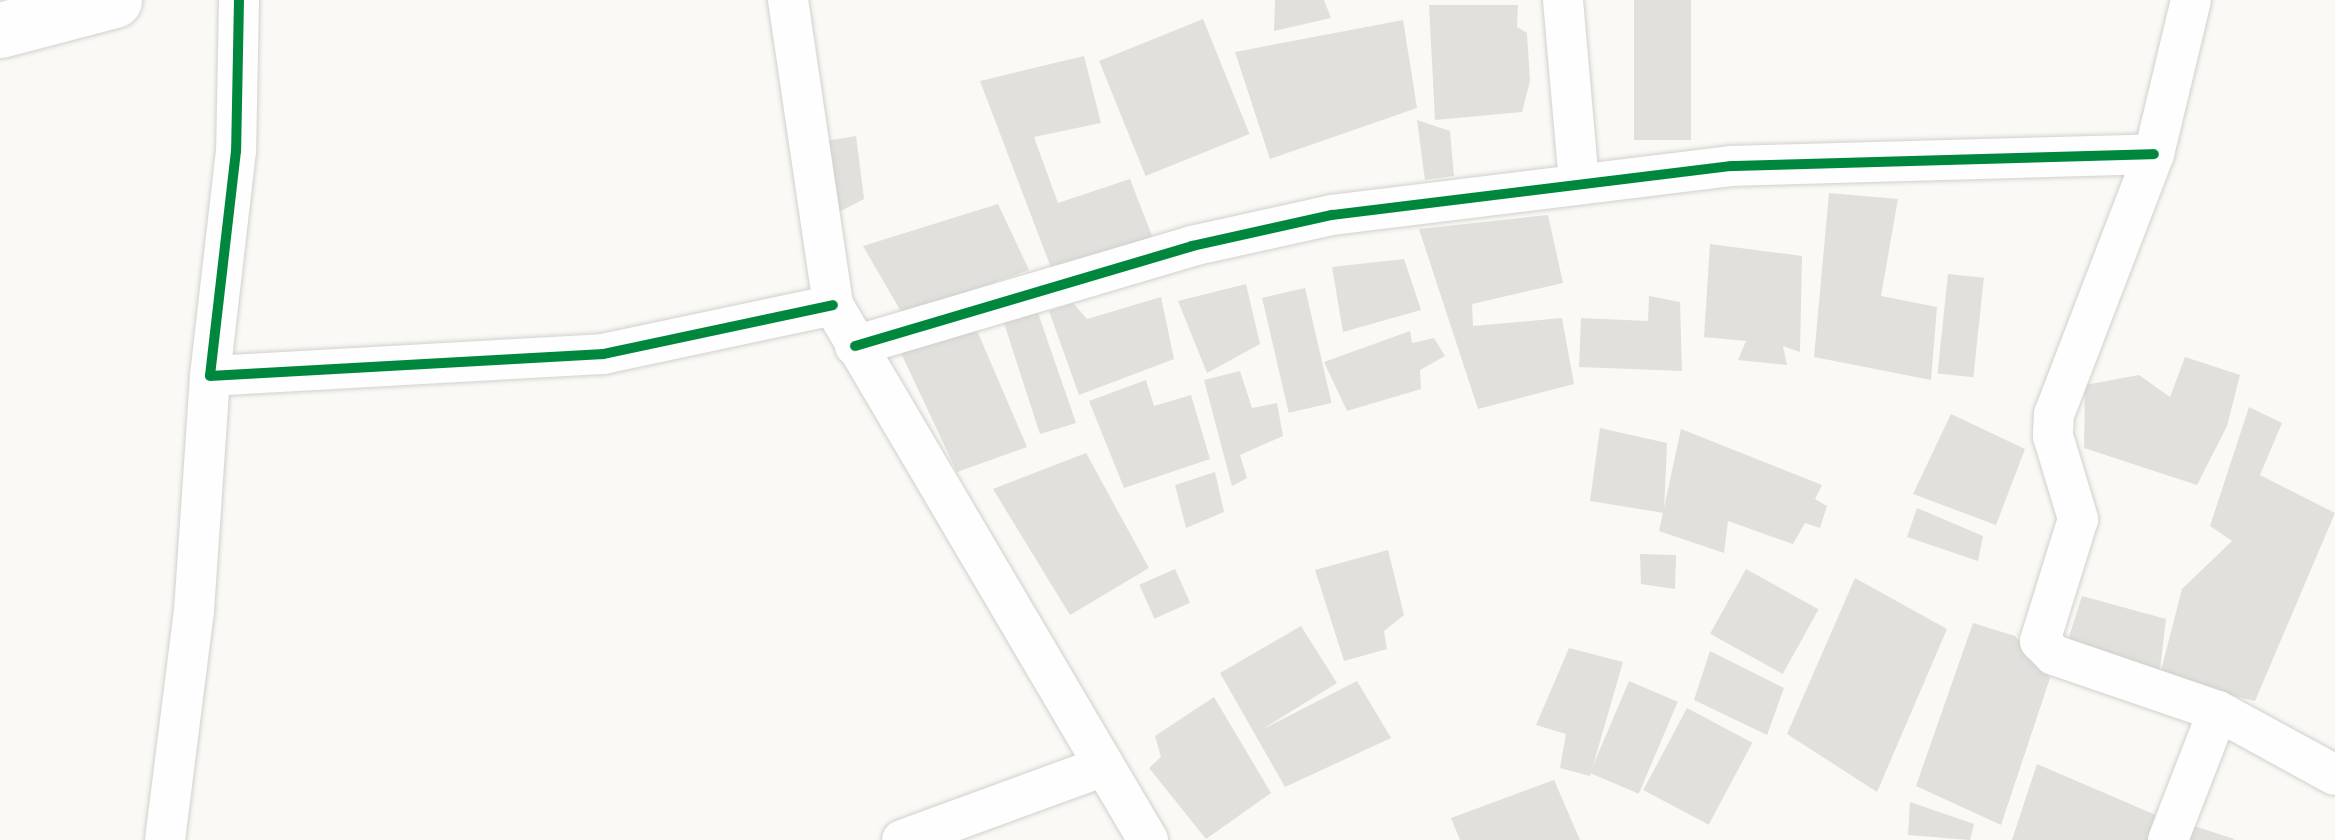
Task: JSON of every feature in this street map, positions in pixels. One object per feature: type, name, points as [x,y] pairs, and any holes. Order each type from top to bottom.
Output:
[{"type":"main road","points":[[22,18],[114,0]]},
{"type":"street","points":[[165,840],[194,611],[210,376],[236,151],[239,0]]},
{"type":"street","points":[[788,0],[833,305],[1102,768],[1148,840]]},
{"type":"street","points":[[1563,0],[1580,182]]},
{"type":"street","points":[[2191,0],[2154,154],[2054,414],[2053,436],[2078,519],[2040,625],[2040,641],[2054,655],[2218,711],[2335,775]]},
{"type":"street","points":[[855,346],[1262,230],[1580,182],[1731,166],[2154,154]]},
{"type":"street","points":[[210,376],[603,354],[833,305]]},
{"type":"street","points":[[2168,840],[2218,711]]},
{"type":"street","points":[[902,840],[1102,768]]},
{"type":"building","points":[[1275,0],[1324,0],[1331,18],[1274,31]]},
{"type":"building","points":[[1634,0],[1691,0],[1691,140],[1634,140]]},
{"type":"building","points":[[1429,5],[1518,5],[1517,27],[1527,33],[1530,81],[1522,112],[1435,120]]},
{"type":"building","points":[[1203,19],[1249,134],[1146,176],[1099,61]]},
{"type":"building","points":[[1403,20],[1417,108],[1270,159],[1235,52]]},
{"type":"building","points":[[1084,56],[1101,123],[1034,137],[1058,203],[1130,179],[1154,241],[1053,273],[980,81]]},
{"type":"building","points":[[1417,120],[1450,131],[1454,176],[1425,180]]},
{"type":"building","points":[[856,136],[864,199],[835,214],[820,142]]},
{"type":"building","points":[[1829,193],[1898,199],[1881,296],[1937,307],[1931,380],[1814,357]]},
{"type":"building","points":[[998,204],[1029,270],[903,315],[863,246]]},
{"type":"building","points":[[1548,215],[1563,283],[1472,304],[1473,326],[1562,318],[1574,384],[1478,409],[1419,229]]},
{"type":"building","points":[[1710,244],[1802,256],[1800,352],[1783,346],[1787,365],[1738,360],[1746,341],[1704,337]]},
{"type":"building","points":[[1404,259],[1421,310],[1343,332],[1332,267]]},
{"type":"building","points":[[1948,274],[1984,278],[1973,377],[1938,373]]},
{"type":"building","points":[[1246,284],[1260,344],[1207,373],[1178,301]]},
{"type":"building","points":[[1305,288],[1332,403],[1289,413],[1262,298]]},
{"type":"building","points":[[1649,296],[1680,302],[1682,371],[1579,367],[1581,318],[1648,321]]},
{"type":"building","points":[[1161,297],[1174,359],[1079,395],[1049,311],[1073,303],[1087,319]]},
{"type":"building","points":[[1038,313],[1076,423],[1040,434],[1001,314]]},
{"type":"building","points":[[975,326],[1027,447],[957,472],[900,351]]},
{"type":"building","points":[[1410,331],[1412,343],[1434,338],[1445,356],[1420,370],[1421,389],[1347,411],[1324,362]]},
{"type":"building","points":[[2185,357],[2240,375],[2227,426],[2197,485],[2084,448],[2085,385],[2139,375],[2170,397]]},
{"type":"building","points":[[1240,371],[1252,408],[1277,403],[1283,436],[1240,455],[1247,478],[1232,486],[1204,380]]},
{"type":"building","points":[[1146,380],[1154,406],[1191,395],[1210,459],[1124,488],[1089,401]]},
{"type":"building","points":[[2249,407],[2282,423],[2260,475],[2335,513],[2255,701],[2159,678],[2182,589],[2232,541],[2210,526]]},
{"type":"building","points":[[1951,414],[2025,449],[1996,525],[1913,494]]},
{"type":"building","points":[[1600,428],[1667,443],[1664,513],[1590,501]]},
{"type":"building","points":[[1681,429],[1822,485],[1815,499],[1827,506],[1820,528],[1805,523],[1793,544],[1728,521],[1724,553],[1659,531]]},
{"type":"building","points":[[1086,453],[1149,568],[1070,615],[993,489]]},
{"type":"building","points":[[1215,472],[1224,512],[1186,528],[1175,485]]},
{"type":"building","points":[[1917,508],[1983,536],[1978,561],[1907,537]]},
{"type":"building","points":[[1388,550],[1404,615],[1384,631],[1387,649],[1344,661],[1315,570]]},
{"type":"building","points":[[1640,554],[1676,555],[1675,589],[1641,584]]},
{"type":"building","points":[[1175,569],[1190,603],[1154,619],[1139,585]]},
{"type":"building","points":[[1746,569],[1819,609],[1783,674],[1710,634]]},
{"type":"building","points":[[1855,578],[1947,629],[1877,792],[1787,734]]},
{"type":"building","points":[[2082,596],[2166,619],[2159,678],[2067,643]]},
{"type":"building","points":[[1973,623],[2015,636],[2050,678],[2001,825],[1916,786]]},
{"type":"building","points":[[1301,626],[1337,683],[1261,730],[1357,681],[1391,738],[1285,787],[1220,673]]},
{"type":"building","points":[[1569,648],[1623,662],[1590,776],[1560,768],[1566,734],[1536,725]]},
{"type":"building","points":[[1710,651],[1784,688],[1767,735],[1694,700]]},
{"type":"building","points":[[1629,681],[1678,702],[1639,794],[1590,773]]},
{"type":"building","points":[[1214,697],[1271,793],[1206,839],[1149,768],[1161,757],[1155,736]]},
{"type":"building","points":[[1687,708],[1752,743],[1709,825],[1643,790]]},
{"type":"building","points":[[2037,764],[2158,816],[2148,840],[2012,840]]},
{"type":"building","points":[[1554,780],[1580,840],[1460,840],[1451,818]]},
{"type":"building","points":[[1910,802],[1974,824],[1970,840],[1908,835]]},
{"type":"building","points":[[2191,825],[2234,839],[2234,840],[2185,840]]},
{"type":"cycle path","points":[[239,0],[236,151],[210,376],[603,354],[833,305]]},
{"type":"cycle path","points":[[855,346],[1192,246],[1332,215],[1731,166],[2154,154]]}]
